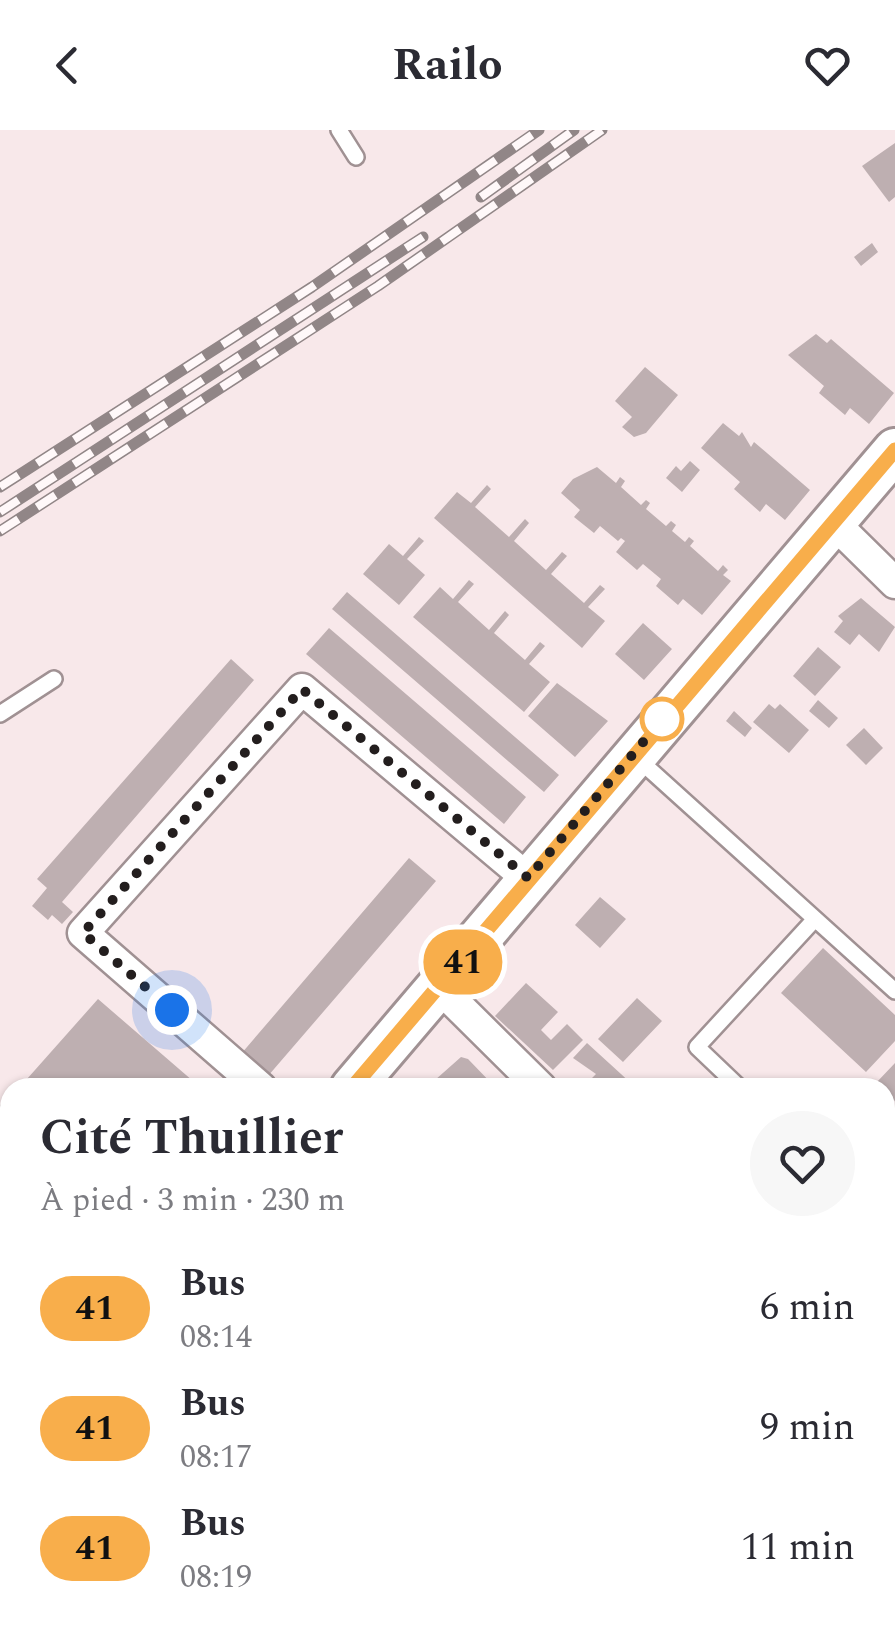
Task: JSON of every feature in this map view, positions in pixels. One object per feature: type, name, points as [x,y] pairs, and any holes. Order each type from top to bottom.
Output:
[{"type":"street","points":[[361,1078],[633,753],[895,450]]},
{"type":"street","points":[[834,523],[895,583]]},
{"type":"street","points":[[250,1078],[83,933],[302,689],[528,878]]},
{"type":"street","points":[[440,988],[530,1078]]},
{"type":"lane","points":[[339,130],[356,157]]},
{"type":"lane","points":[[0,714],[54,679]]},
{"type":"lane","points":[[633,753],[895,990]]},
{"type":"lane","points":[[730,1078],[697,1047],[815,918]]},
{"type":"building","points":[[895,143],[895,197],[889,202],[862,166]]},
{"type":"building","points":[[872,243],[878,252],[861,266],[854,257]]},
{"type":"building","points":[[816,334],[827,343],[831,339],[894,393],[869,424],[850,408],[845,415],[819,393],[824,386],[788,355]]},
{"type":"building","points":[[645,367],[678,395],[646,433],[634,437],[622,427],[632,417],[615,401]]},
{"type":"building","points":[[723,423],[739,436],[742,432],[751,447],[754,442],[810,490],[785,520],[766,504],[760,512],[734,489],[740,482],[701,448]]},
{"type":"building","points":[[690,461],[700,470],[682,492],[666,478],[676,466],[681,471]]},
{"type":"building","points":[[597,467],[616,483],[620,477],[625,481],[621,487],[641,505],[646,500],[650,503],[646,509],[666,526],[671,521],[676,525],[672,531],[685,542],[689,537],[694,541],[690,546],[718,571],[723,565],[728,570],[723,575],[731,581],[702,615],[683,599],[678,605],[656,586],[661,579],[643,564],[637,570],[616,552],[625,541],[618,541],[600,526],[594,533],[574,517],[580,510],[561,493],[573,479]]},
{"type":"building","points":[[487,485],[491,489],[475,507],[509,537],[525,519],[529,523],[514,541],[546,570],[562,552],[567,556],[551,574],[584,603],[600,585],[605,589],[588,607],[605,621],[582,648],[434,518],[457,492],[471,503]]},
{"type":"building","points":[[419,537],[424,541],[407,559],[425,575],[399,605],[363,574],[389,544],[403,556]]},
{"type":"building","points":[[469,580],[474,584],[458,602],[489,630],[505,611],[509,615],[494,633],[525,660],[540,642],[545,646],[529,664],[550,682],[524,712],[413,617],[440,587],[453,599]]},
{"type":"building","points":[[347,592],[559,775],[544,792],[332,609]]},
{"type":"building","points":[[861,598],[895,627],[879,652],[859,634],[850,645],[834,632],[843,621],[838,616]]},
{"type":"building","points":[[643,623],[672,649],[644,680],[615,654]]},
{"type":"building","points":[[329,628],[526,797],[504,824],[306,654]]},
{"type":"building","points":[[818,647],[841,667],[815,696],[793,676]]},
{"type":"building","points":[[231,659],[254,680],[62,902],[73,912],[62,924],[52,915],[48,920],[32,906],[47,888],[37,879]]},
{"type":"building","points":[[557,683],[608,721],[575,757],[528,716]]},
{"type":"building","points":[[818,700],[838,718],[829,728],[809,711]]},
{"type":"building","points":[[769,704],[775,709],[780,704],[809,730],[789,753],[753,722]]},
{"type":"building","points":[[734,711],[752,728],[745,737],[726,721]]},
{"type":"building","points":[[864,728],[883,748],[866,765],[846,745]]},
{"type":"building","points":[[409,858],[436,881],[268,1076],[241,1054]]},
{"type":"building","points":[[600,897],[626,919],[600,948],[575,925]]},
{"type":"building","points":[[823,948],[895,1015],[895,1041],[866,1072],[781,993]]},
{"type":"building","points":[[526,983],[558,1012],[541,1030],[551,1040],[567,1024],[583,1040],[553,1070],[495,1016]]},
{"type":"building","points":[[637,998],[662,1021],[623,1062],[598,1039]]},
{"type":"building","points":[[98,999],[190,1078],[28,1078]]},
{"type":"building","points":[[587,1043],[625,1078],[592,1078],[596,1074],[573,1058]]},
{"type":"building","points":[[461,1057],[486,1078],[437,1078]]},
{"type":"building","points":[[895,1063],[895,1078],[881,1078]]},
{"type":"railway","points":[[0,487],[312,287],[539,130]]},
{"type":"railway","points":[[481,197],[574,130]]},
{"type":"railway","points":[[0,531],[378,286],[602,130]]},
{"type":"railway","points":[[0,512],[423,237]]},
{"type":"bus line","name":"41","points":[[361,1078],[475,948],[633,753],[895,450]]},
{"type":"route","points":[[172,1010],[83,933],[302,689],[528,878],[667,714],[662,719]]}]
